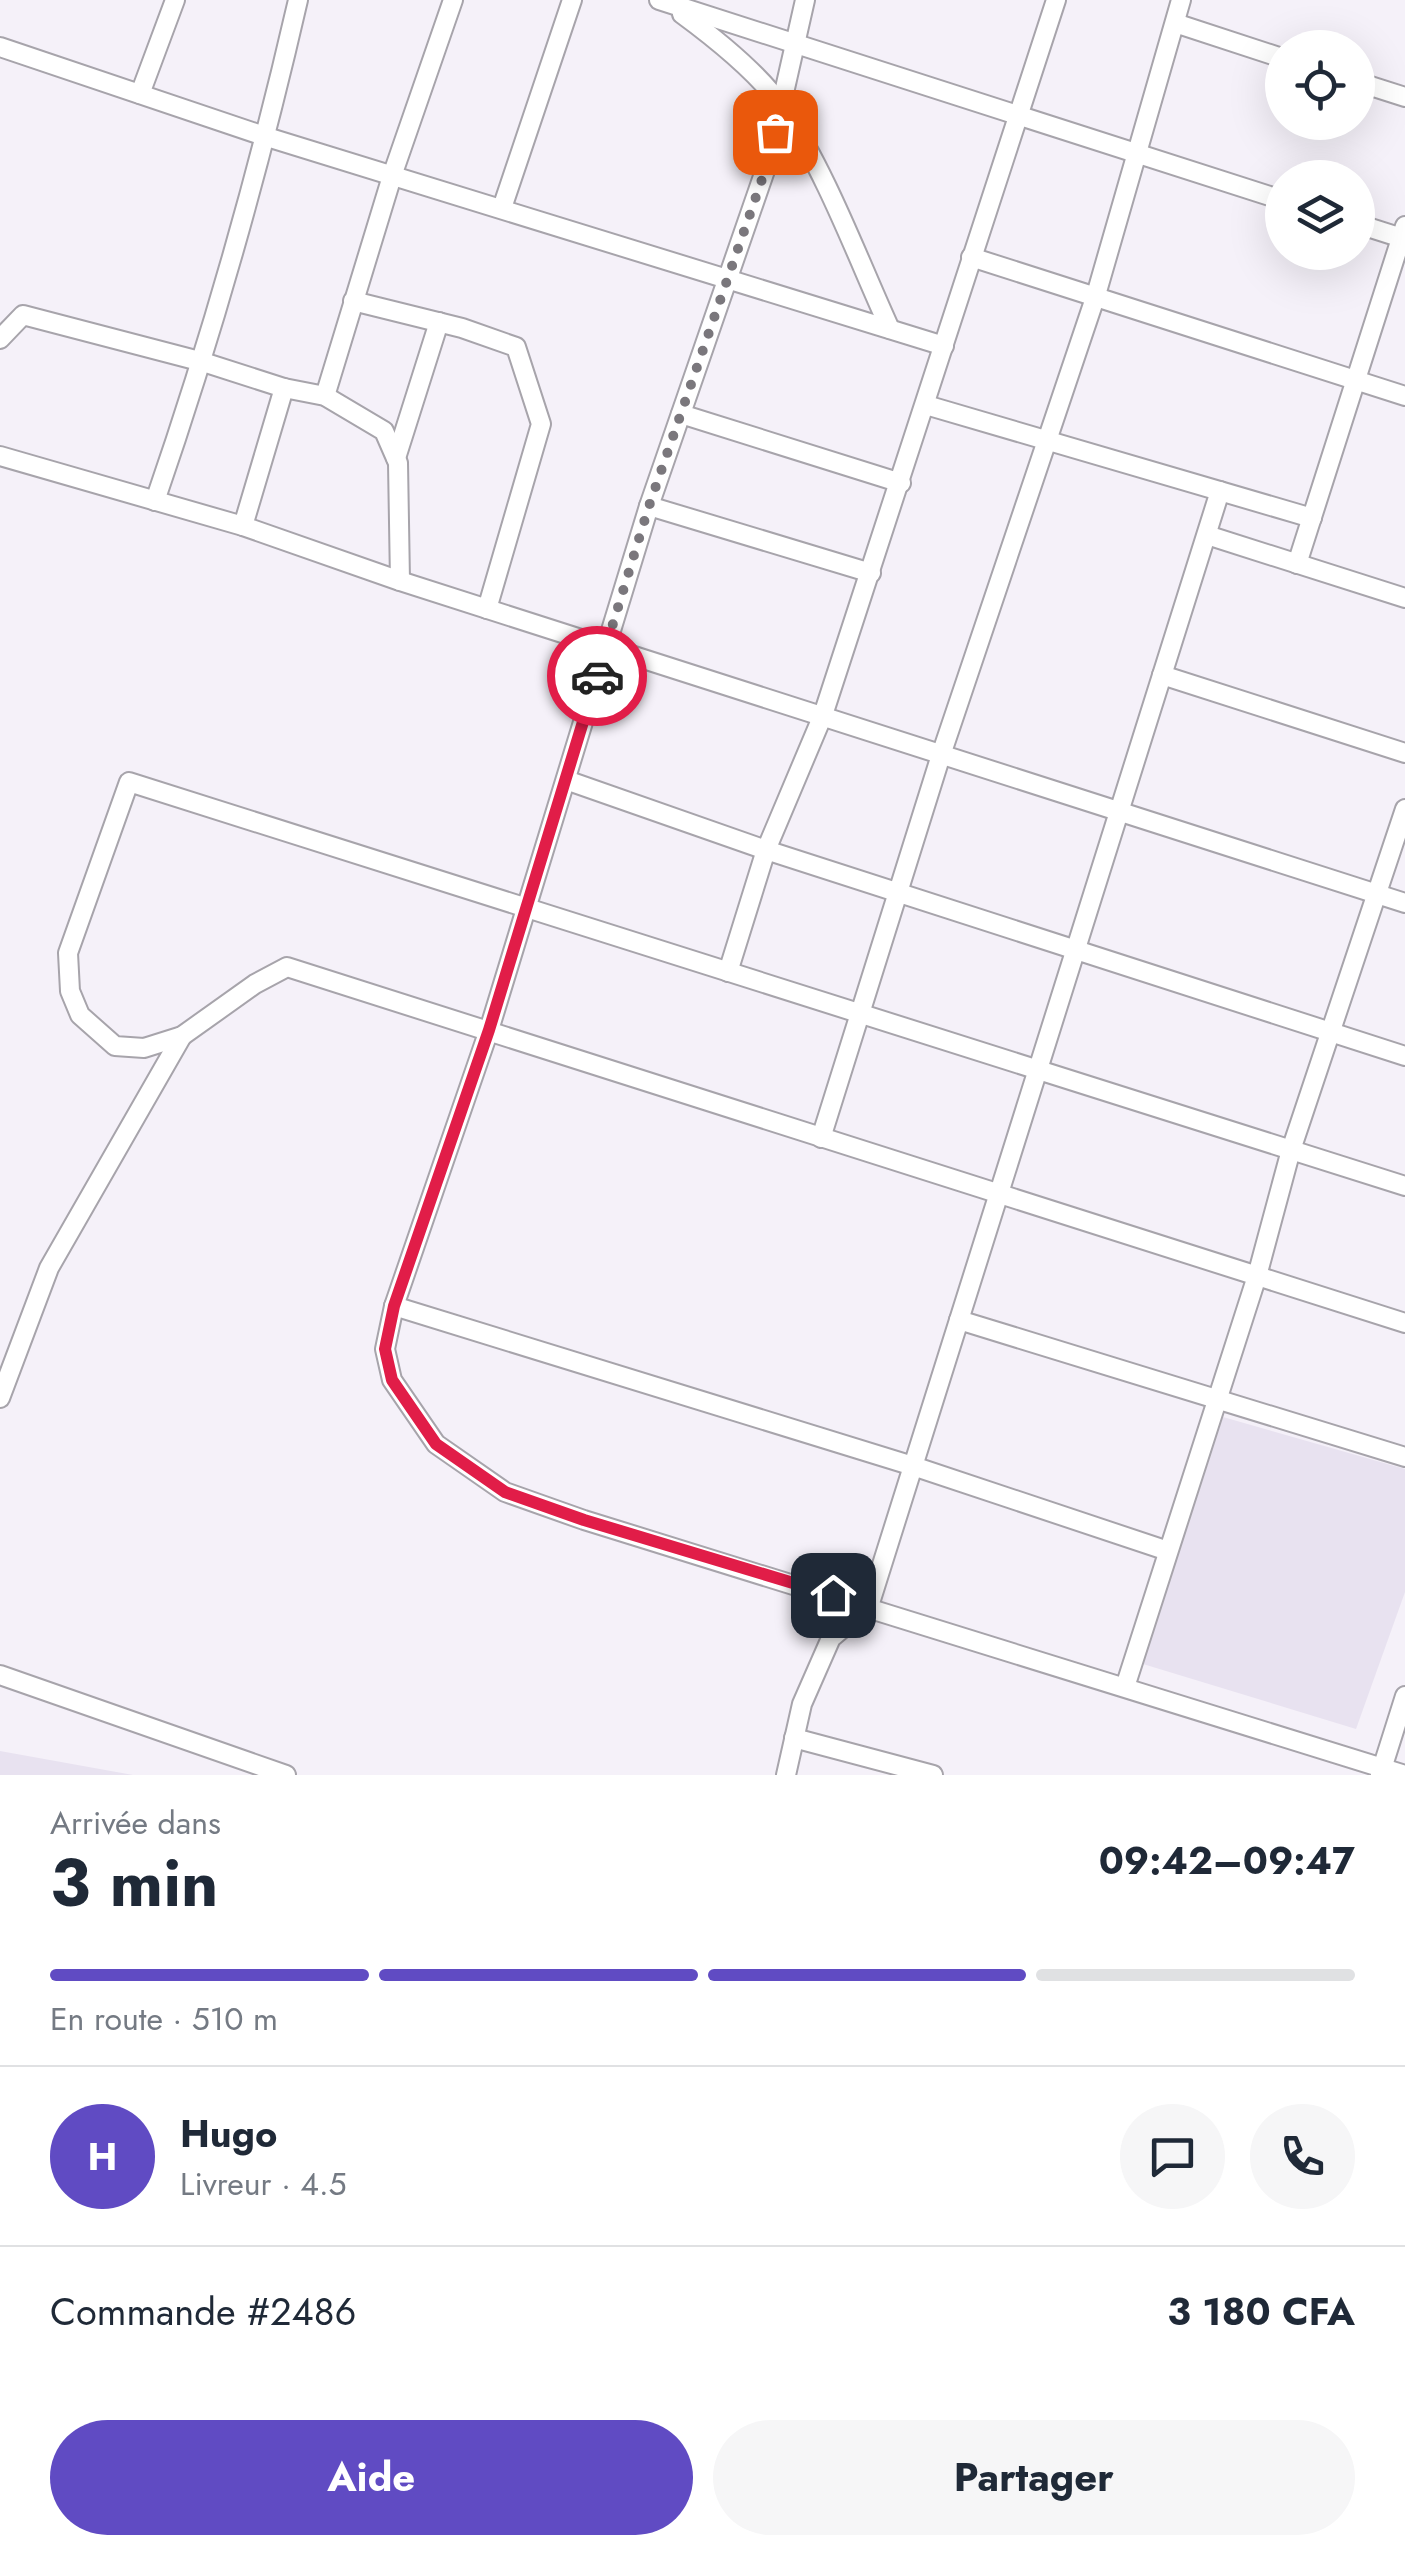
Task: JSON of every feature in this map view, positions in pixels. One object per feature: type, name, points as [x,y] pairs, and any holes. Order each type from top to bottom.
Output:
[{"type":"street","points":[[140,94],[175,0]]},
{"type":"street","points":[[156,501],[203,362],[267,136],[298,0]]},
{"type":"street","points":[[326,396],[393,173],[453,0]]},
{"type":"street","points":[[502,208],[572,0]]},
{"type":"street","points":[[805,0],[769,159],[649,506],[489,1030],[394,1306],[385,1349],[392,1380],[436,1444],[505,1492],[584,1520],[1125,1686],[1381,1771],[1405,1775]]},
{"type":"street","points":[[728,972],[766,850],[824,716],[1056,0]]},
{"type":"street","points":[[821,1138],[941,755],[1096,295],[1181,0]]},
{"type":"street","points":[[662,1],[1265,195]]},
{"type":"street","points":[[662,1],[719,41],[782,106],[810,154],[890,330]]},
{"type":"street","points":[[1175,23],[1265,52]]},
{"type":"street","points":[[0,47],[267,136],[944,346]]},
{"type":"street","points":[[1375,88],[1405,98]]},
{"type":"street","points":[[1297,564],[1404,234],[1375,228]]},
{"type":"street","points":[[971,256],[1405,396]]},
{"type":"street","points":[[353,301],[439,322],[516,348],[541,424],[486,608]]},
{"type":"street","points":[[0,339],[23,315],[203,362],[284,388],[326,396],[384,431],[396,458]]},
{"type":"street","points":[[400,580],[396,458],[439,322]]},
{"type":"street","points":[[243,526],[284,388]]},
{"type":"street","points":[[926,405],[1312,518]]},
{"type":"street","points":[[682,414],[901,483]]},
{"type":"street","points":[[0,456],[243,526],[606,647],[1405,903]]},
{"type":"street","points":[[786,1775],[802,1704],[831,1638],[869,1606],[1220,491]]},
{"type":"street","points":[[649,506],[871,573]]},
{"type":"street","points":[[1207,535],[1405,598]]},
{"type":"street","points":[[1162,675],[1405,754]]},
{"type":"street","points":[[566,780],[766,850],[1405,1056]]},
{"type":"street","points":[[1405,1186],[130,782],[68,953],[70,991],[80,1015],[115,1046],[144,1048],[182,1036],[255,984],[287,967],[1405,1323]]},
{"type":"street","points":[[1125,1686],[1256,1276],[1291,1150],[1405,809]]},
{"type":"street","points":[[0,1398],[49,1268],[182,1036]]},
{"type":"street","points":[[394,1306],[913,1466],[1168,1551]]},
{"type":"street","points":[[960,1320],[1405,1457]]},
{"type":"street","points":[[0,1675],[286,1775]]},
{"type":"street","points":[[1381,1771],[1405,1696]]},
{"type":"street","points":[[794,1738],[933,1775]]},
{"type":"shaded area","points":[[1223,1417],[1405,1469],[1405,1592],[1356,1729],[1143,1664]]},
{"type":"shaded area","points":[[0,1751],[133,1775],[0,1775]]},
{"type":"way so far","points":[[597,676],[649,506],[775,132]]},
{"type":"route","points":[[597,676],[489,1030],[394,1306],[385,1349],[392,1380],[436,1444],[505,1492],[584,1520],[833,1595]]}]
